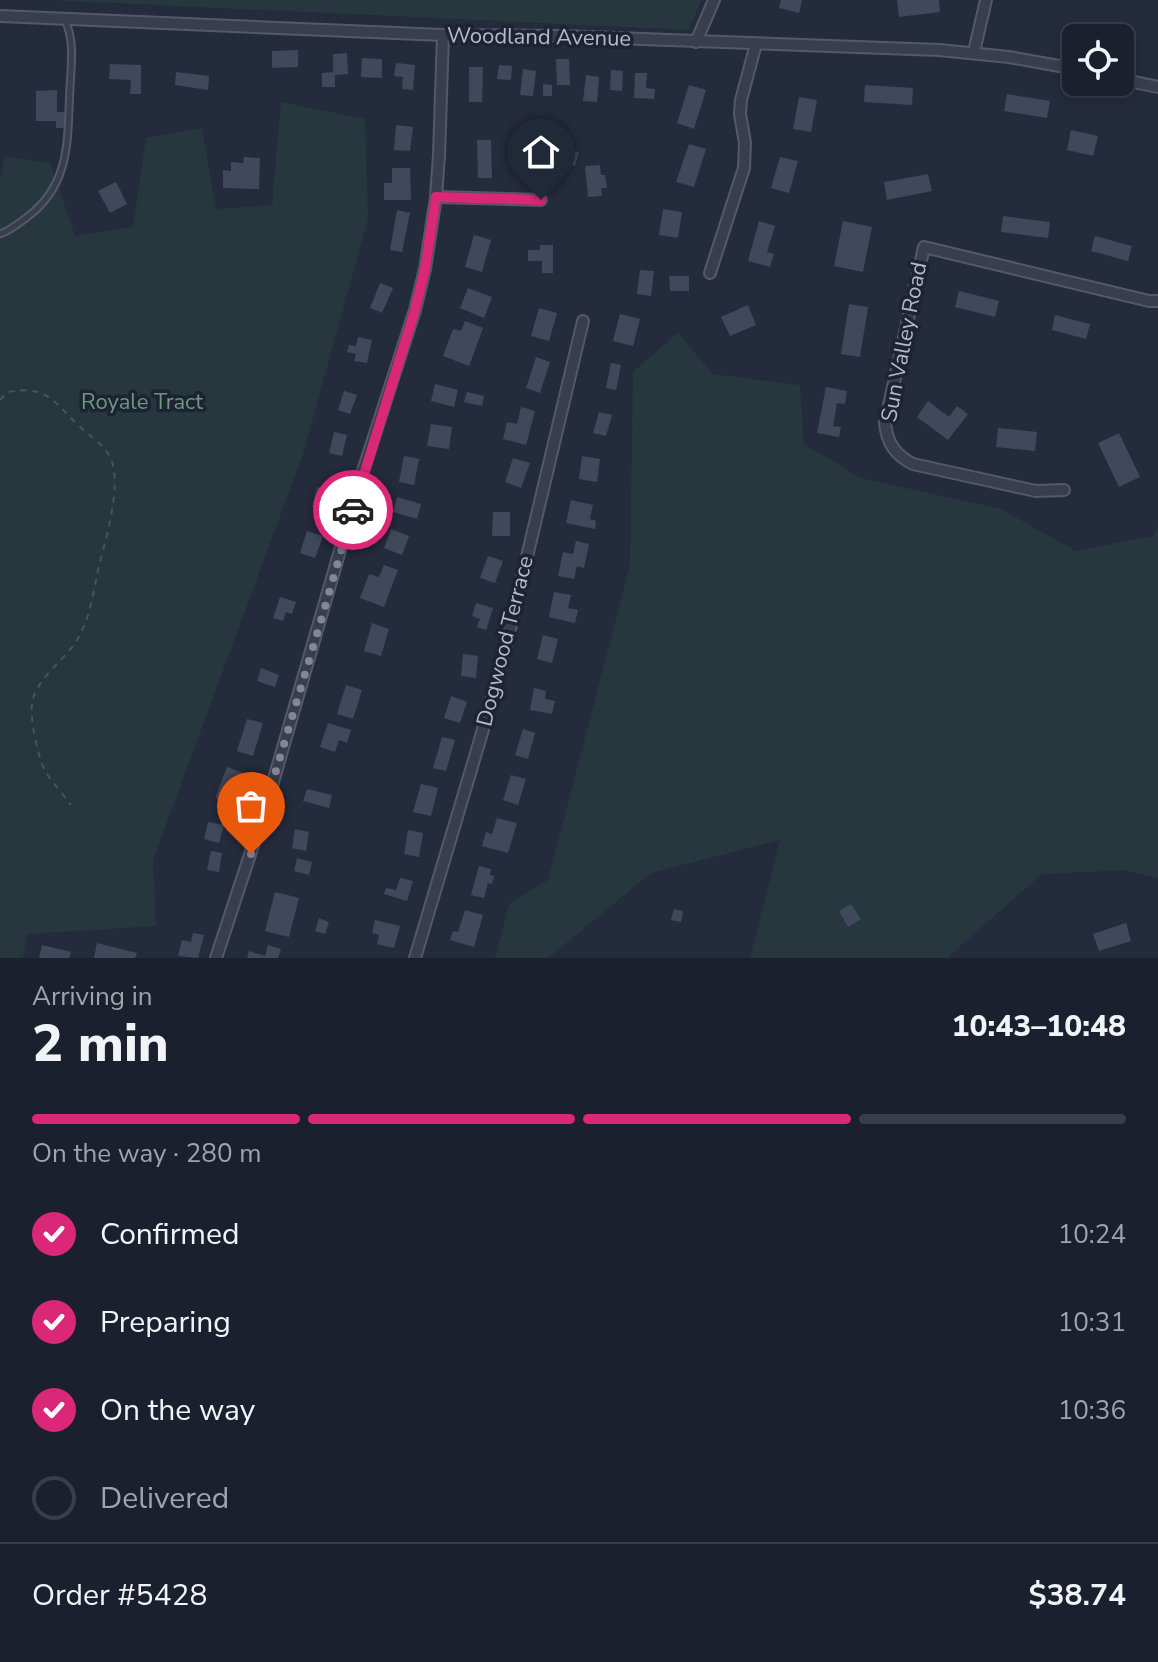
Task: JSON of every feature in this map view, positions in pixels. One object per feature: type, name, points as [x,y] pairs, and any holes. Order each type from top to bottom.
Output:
[{"type":"street","points":[[696,42],[714,0]]},
{"type":"street","points":[[974,52],[986,0]]},
{"type":"street","name":"Woodland Avenue","points":[[0,16],[443,35],[562,36],[974,52],[1062,66]]},
{"type":"street","points":[[216,958],[267,803],[363,471],[415,310],[436,197],[443,35]]},
{"type":"street","points":[[710,273],[744,168],[741,100],[756,44]]},
{"type":"street","points":[[1134,82],[1158,87]]},
{"type":"street","points":[[436,197],[541,200]]},
{"type":"street","name":"Sun Valley Road","points":[[1064,490],[1036,491],[913,464],[890,444],[885,423],[924,247],[1158,301]]},
{"type":"street","name":"Dogwood Terrace","points":[[415,958],[502,660],[583,321]]},
{"type":"lane","points":[[0,234],[36,211],[54,190],[63,170],[72,54],[72,35],[65,19]]},
{"type":"path","points":[[0,400],[7,392],[21,389],[49,396],[107,450],[113,464],[109,526],[88,614],[75,643],[46,677],[31,702],[39,753],[45,770],[71,805]]},
{"type":"green space","points":[[51,0],[701,0],[689,30]]},
{"type":"green space","name":"Royale Tract","points":[[281,102],[365,119],[368,219],[303,454],[153,860],[156,926],[27,934],[23,958],[0,958],[0,181],[5,156],[50,163],[75,236],[133,227],[146,138],[202,128],[216,209],[272,205]]},
{"type":"green space","points":[[678,333],[713,374],[800,385],[804,444],[861,478],[1001,509],[1076,551],[1153,536],[1158,526],[1158,878],[1125,870],[1042,874],[949,958],[750,958],[780,840],[651,873],[548,958],[495,958],[509,904],[548,880],[630,565],[633,372]]},
{"type":"building","points":[[781,0],[802,0],[799,13],[779,8]]},
{"type":"building","points":[[897,0],[939,0],[940,12],[899,17]]},
{"type":"building","points":[[298,50],[298,67],[272,68],[272,51]]},
{"type":"building","points":[[347,53],[348,74],[335,75],[335,87],[322,87],[322,73],[333,72],[333,54]]},
{"type":"building","points":[[362,58],[382,59],[382,78],[361,77]]},
{"type":"building","points":[[556,59],[569,59],[570,85],[557,85]]},
{"type":"building","points":[[396,63],[415,65],[413,90],[402,89],[403,77],[394,76]]},
{"type":"building","points":[[110,64],[141,65],[141,94],[130,94],[131,80],[109,79]]},
{"type":"building","points":[[499,65],[512,66],[511,80],[497,79]]},
{"type":"building","points":[[469,67],[483,67],[482,102],[469,102]]},
{"type":"building","points":[[523,69],[536,71],[533,96],[520,95]]},
{"type":"building","points":[[611,70],[623,71],[622,91],[610,90]]},
{"type":"building","points":[[176,72],[209,76],[208,90],[175,85]]},
{"type":"building","points":[[635,73],[647,73],[646,88],[655,89],[654,99],[634,98]]},
{"type":"building","points":[[586,75],[599,77],[597,102],[583,101]]},
{"type":"building","points":[[543,84],[552,85],[552,96],[543,96]]},
{"type":"building","points":[[689,85],[706,90],[694,129],[677,123]]},
{"type":"building","points":[[865,85],[913,88],[912,105],[864,102]]},
{"type":"building","points":[[57,90],[57,112],[66,112],[66,128],[56,128],[56,121],[36,121],[36,91]]},
{"type":"building","points":[[1007,94],[1050,101],[1047,118],[1004,111]]},
{"type":"building","points":[[799,97],[817,100],[811,132],[793,129]]},
{"type":"building","points":[[396,125],[413,127],[410,151],[394,150]]},
{"type":"building","points":[[1071,130],[1098,136],[1093,156],[1067,150]]},
{"type":"building","points":[[477,140],[491,140],[492,178],[478,178]]},
{"type":"building","points":[[546,144],[579,152],[575,166],[542,158]]},
{"type":"building","points":[[689,144],[706,149],[694,187],[676,182]]},
{"type":"building","points":[[244,157],[260,158],[259,189],[223,188],[223,170],[231,171],[231,162],[243,163]]},
{"type":"building","points":[[780,157],[798,161],[789,193],[771,188]]},
{"type":"building","points":[[600,165],[607,188],[601,188],[602,196],[588,197],[585,166]]},
{"type":"building","points":[[392,168],[410,168],[411,200],[384,200],[384,183],[392,183]]},
{"type":"building","points":[[928,174],[932,191],[887,200],[884,182]]},
{"type":"building","points":[[116,182],[127,204],[110,213],[98,191]]},
{"type":"building","points":[[663,209],[682,212],[678,238],[659,235]]},
{"type":"building","points":[[397,210],[410,213],[402,252],[390,250]]},
{"type":"building","points":[[1003,216],[1050,222],[1048,238],[1001,232]]},
{"type":"building","points":[[759,221],[775,226],[767,252],[774,254],[770,267],[748,261]]},
{"type":"building","points":[[843,221],[872,227],[863,272],[834,266]]},
{"type":"building","points":[[474,235],[491,240],[482,272],[465,267]]},
{"type":"building","points":[[1095,236],[1132,246],[1128,261],[1091,251]]},
{"type":"building","points":[[540,245],[553,245],[553,273],[542,273],[542,261],[528,261],[528,250],[540,250]]},
{"type":"building","points":[[640,270],[654,271],[651,296],[637,294]]},
{"type":"building","points":[[669,276],[689,276],[689,291],[670,291]]},
{"type":"building","points":[[380,283],[393,288],[382,313],[370,308]]},
{"type":"building","points":[[468,288],[492,297],[484,318],[460,308]]},
{"type":"building","points":[[959,291],[999,301],[995,317],[955,307]]},
{"type":"building","points":[[849,304],[868,307],[860,357],[841,354]]},
{"type":"building","points":[[748,305],[756,325],[730,336],[721,317]]},
{"type":"building","points":[[539,308],[557,313],[549,341],[531,336]]},
{"type":"building","points":[[620,314],[640,319],[633,346],[613,341]]},
{"type":"building","points":[[1055,315],[1090,324],[1086,339],[1052,330]]},
{"type":"building","points":[[465,321],[483,328],[469,366],[443,356],[453,329],[461,331]]},
{"type":"building","points":[[358,337],[372,340],[367,363],[354,361],[356,354],[347,352],[349,345],[356,346]]},
{"type":"building","points":[[536,357],[550,362],[540,393],[526,388]]},
{"type":"building","points":[[611,363],[621,365],[616,390],[606,388]]},
{"type":"building","points":[[435,384],[458,390],[454,407],[431,401]]},
{"type":"building","points":[[826,387],[847,391],[845,404],[837,403],[833,426],[841,427],[839,437],[817,433]]},
{"type":"building","points":[[344,391],[357,395],[350,414],[338,410]]},
{"type":"building","points":[[467,392],[484,396],[482,406],[464,402]]},
{"type":"building","points":[[928,401],[949,417],[957,406],[968,414],[948,440],[917,417]]},
{"type":"building","points":[[521,407],[535,411],[526,445],[503,439],[507,422],[517,424]]},
{"type":"building","points":[[599,412],[612,415],[606,436],[593,433]]},
{"type":"building","points":[[431,424],[452,427],[449,449],[427,446]]},
{"type":"building","points":[[998,428],[1037,432],[1035,451],[996,447]]},
{"type":"building","points":[[334,432],[347,435],[342,456],[329,453]]},
{"type":"building","points":[[1119,433],[1140,477],[1119,487],[1098,443]]},
{"type":"building","points":[[404,456],[419,459],[414,485],[399,482]]},
{"type":"building","points":[[582,456],[600,459],[597,482],[579,479]]},
{"type":"building","points":[[513,458],[530,463],[521,488],[505,482]]},
{"type":"building","points":[[317,487],[334,491],[329,511],[312,507]]},
{"type":"building","points":[[397,497],[421,504],[417,519],[393,512]]},
{"type":"building","points":[[571,500],[593,505],[590,519],[596,521],[595,529],[566,523]]},
{"type":"building","points":[[493,512],[510,512],[510,536],[492,536]]},
{"type":"building","points":[[391,529],[409,536],[402,555],[384,548]]},
{"type":"building","points":[[307,531],[323,536],[315,558],[300,553]]},
{"type":"building","points":[[576,541],[589,544],[584,568],[577,566],[574,579],[558,576],[563,552],[573,554]]},
{"type":"building","points":[[488,556],[503,561],[495,583],[480,578]]},
{"type":"building","points":[[384,565],[398,570],[384,607],[360,598],[369,574],[379,577]]},
{"type":"building","points":[[554,592],[571,595],[568,608],[578,610],[575,623],[549,617]]},
{"type":"building","points":[[280,597],[296,602],[292,614],[286,612],[283,621],[273,618]]},
{"type":"building","points":[[476,603],[493,608],[486,630],[477,627],[480,619],[472,616]]},
{"type":"building","points":[[372,623],[389,629],[381,656],[364,651]]},
{"type":"building","points":[[543,635],[558,639],[552,663],[537,659]]},
{"type":"building","points":[[463,654],[478,656],[476,678],[461,676]]},
{"type":"building","points":[[261,668],[279,675],[275,687],[257,681]]},
{"type":"building","points":[[346,685],[362,690],[353,719],[337,714]]},
{"type":"building","points":[[534,688],[546,691],[545,699],[555,701],[552,714],[530,710]]},
{"type":"building","points":[[451,696],[467,702],[460,723],[444,718]]},
{"type":"building","points":[[247,719],[263,723],[253,756],[237,751]]},
{"type":"building","points":[[328,723],[351,730],[347,743],[339,740],[335,752],[320,747]]},
{"type":"building","points":[[523,729],[535,733],[528,759],[515,755]]},
{"type":"building","points":[[442,737],[455,740],[446,771],[433,768]]},
{"type":"building","points":[[227,767],[247,774],[235,805],[215,798]]},
{"type":"building","points":[[511,775],[526,779],[518,805],[503,800]]},
{"type":"building","points":[[421,784],[438,788],[431,816],[413,812]]},
{"type":"building","points":[[307,789],[332,795],[329,808],[303,801]]},
{"type":"building","points":[[497,818],[517,823],[508,853],[482,846],[486,832],[492,834]]},
{"type":"building","points":[[208,822],[224,825],[219,843],[204,839]]},
{"type":"building","points":[[295,829],[309,832],[306,851],[292,848]]},
{"type":"building","points":[[408,830],[423,833],[419,857],[404,854]]},
{"type":"building","points":[[211,851],[222,853],[219,872],[207,870]]},
{"type":"building","points":[[297,858],[312,862],[309,875],[294,871]]},
{"type":"building","points":[[479,866],[491,869],[490,875],[494,876],[492,884],[488,883],[484,898],[471,895]]},
{"type":"building","points":[[400,878],[413,881],[407,901],[384,894],[386,888],[396,890]]},
{"type":"building","points":[[275,892],[299,898],[289,937],[265,931]]},
{"type":"building","points":[[851,904],[861,919],[848,927],[839,911]]},
{"type":"building","points":[[674,909],[683,911],[681,922],[671,920]]},
{"type":"building","points":[[465,910],[483,915],[474,947],[450,940],[453,931],[458,932]]},
{"type":"building","points":[[319,918],[329,922],[325,934],[315,931]]},
{"type":"building","points":[[375,920],[400,926],[394,948],[377,944],[379,935],[372,933]]},
{"type":"building","points":[[1126,923],[1131,941],[1099,951],[1093,934]]},
{"type":"building","points":[[193,933],[204,935],[198,958],[178,956],[182,940],[191,942]]},
{"type":"building","points":[[97,943],[137,953],[135,958],[94,958]]},
{"type":"building","points":[[42,945],[71,952],[69,958],[39,958]]},
{"type":"building","points":[[268,945],[281,949],[278,958],[247,958],[249,951],[265,956]]},
{"type":"way so far","points":[[251,854],[353,510]]},
{"type":"route","points":[[353,510],[415,310],[436,197],[541,200]]}]
